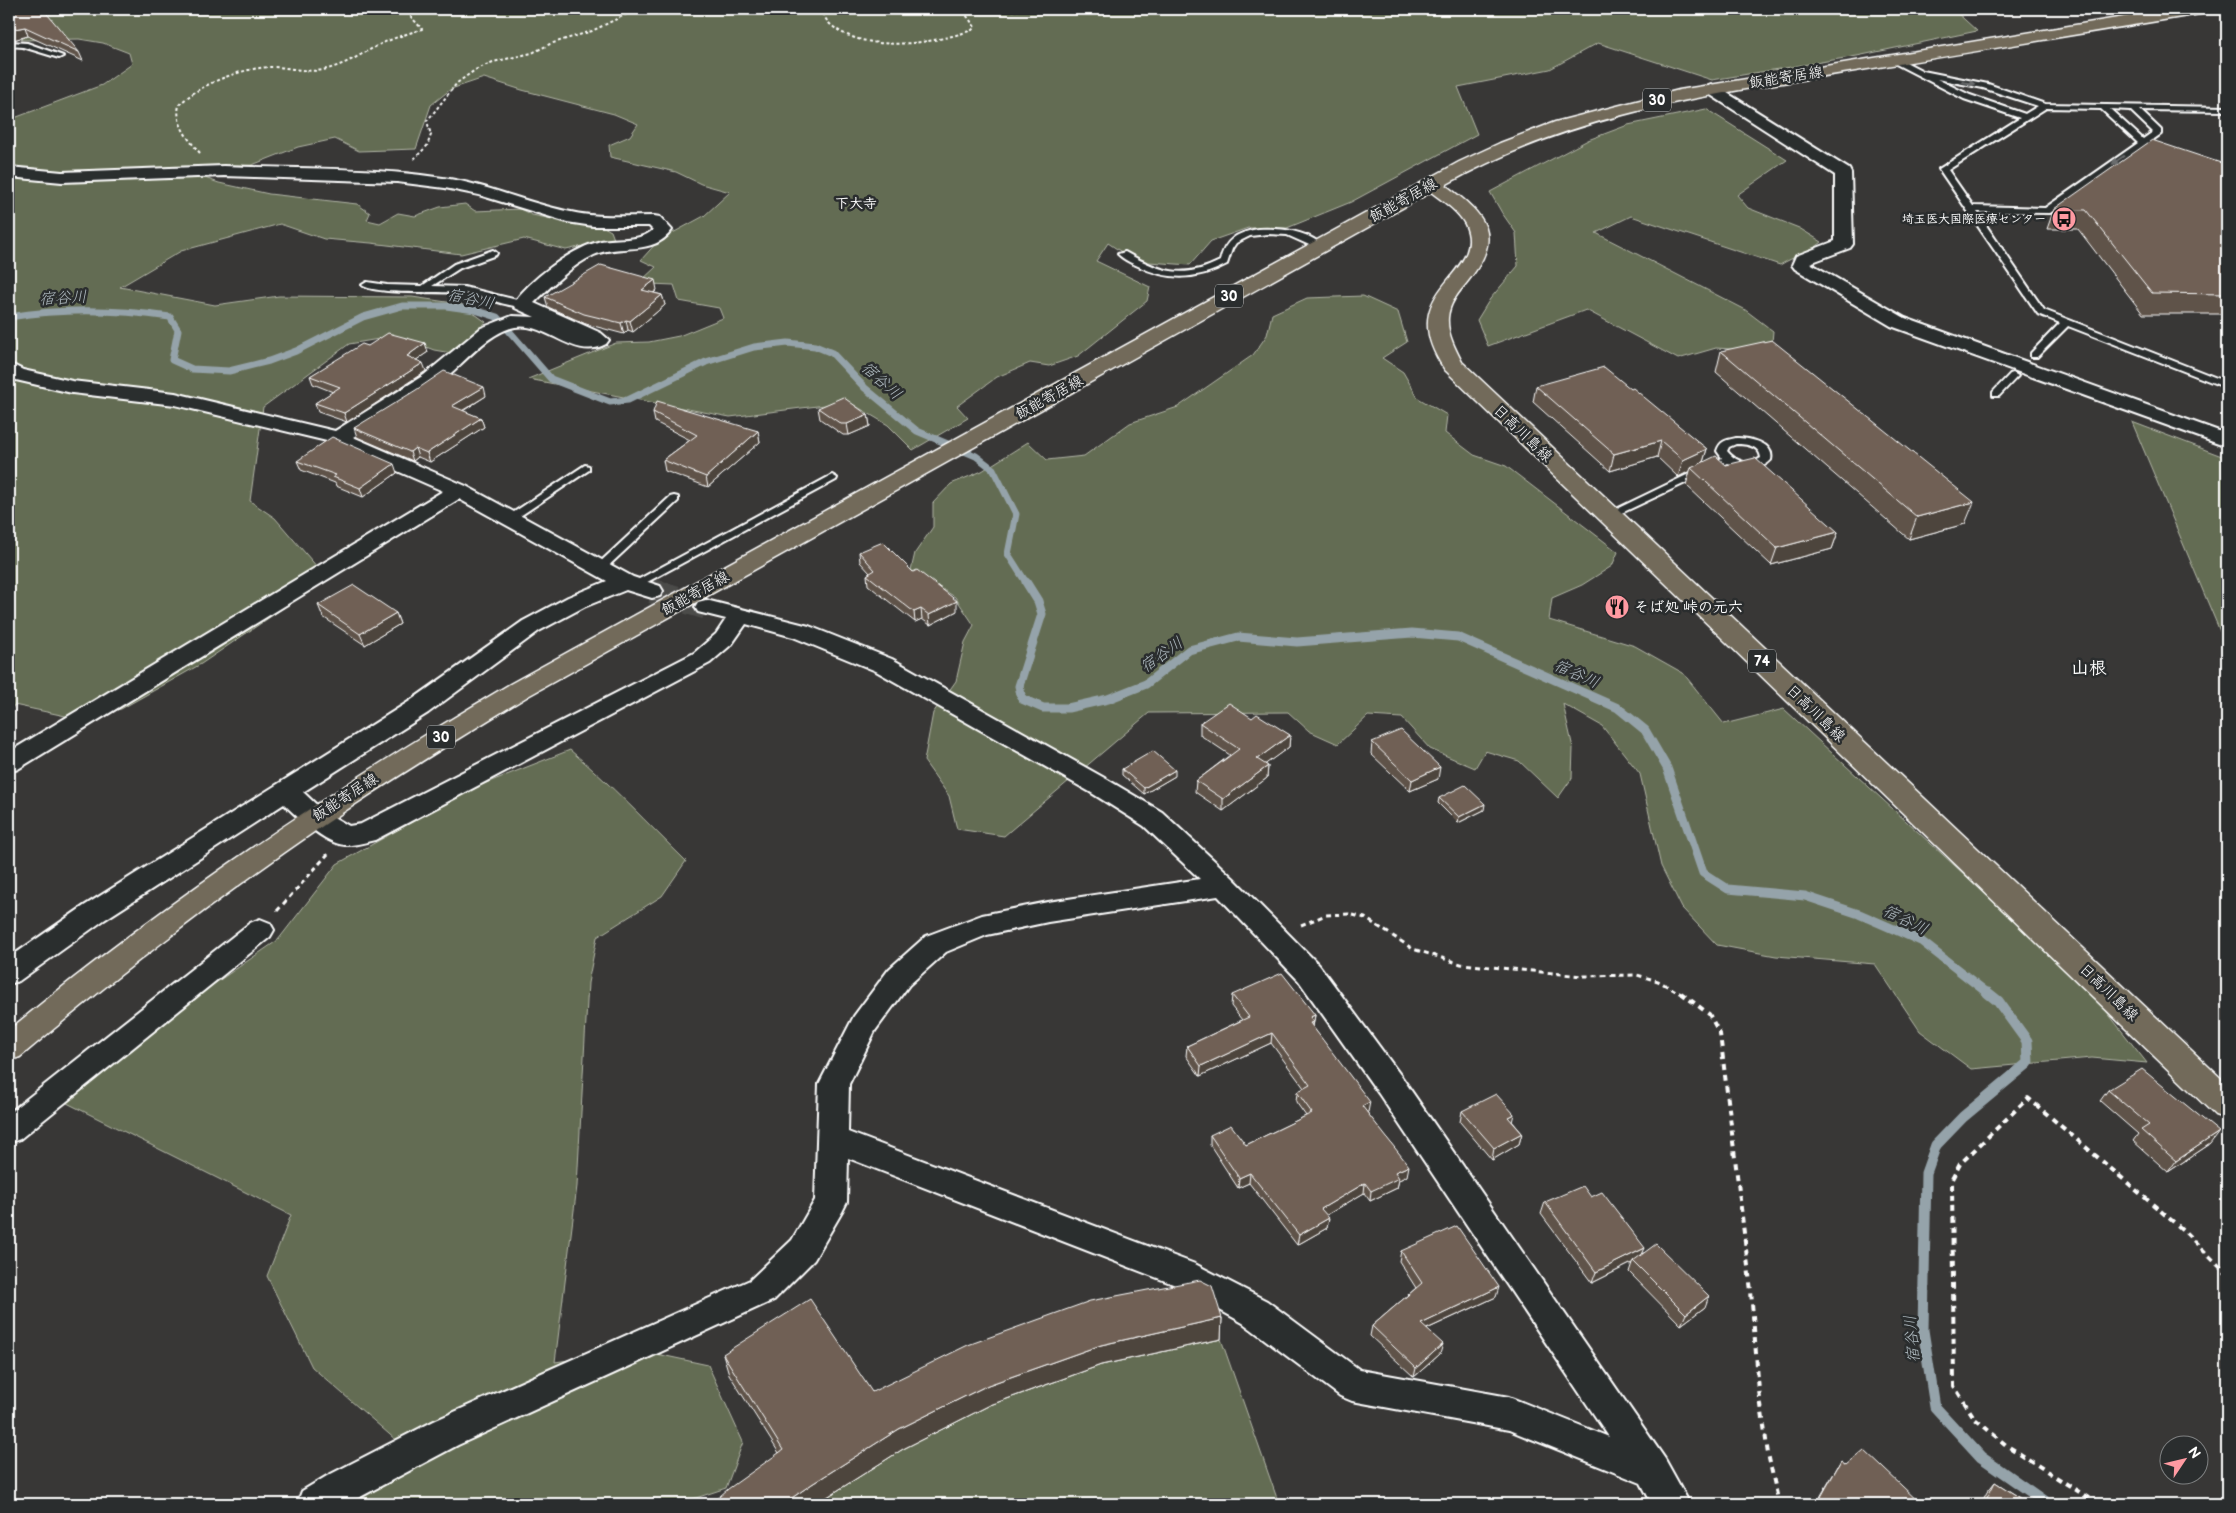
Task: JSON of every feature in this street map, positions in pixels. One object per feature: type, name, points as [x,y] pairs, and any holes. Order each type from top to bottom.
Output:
[{"type":"main road","name":"飯能寄居線","points":[[9,1048],[81,988],[169,921],[314,818],[406,758],[519,690],[1319,246],[1492,153],[1561,126],[1641,104],[1711,90],[2200,9]]},
{"type":"main road","name":"日高川島線","points":[[1432,184],[1468,215],[1476,226],[1478,239],[1474,260],[1443,301],[1439,312],[1440,337],[1444,350],[1464,377],[2227,1105]]},
{"type":"street","points":[[1711,90],[1843,173],[1844,244],[1802,260],[1801,265],[1898,322],[2227,441]]},
{"type":"street","points":[[9,172],[62,176],[224,171],[396,177],[445,183],[483,191],[576,218],[617,222],[643,220],[654,221],[660,225],[663,230],[658,237],[642,243],[614,244],[584,253],[546,281],[522,304],[599,340],[592,345],[545,325],[528,321],[512,321],[495,326],[479,336],[444,370],[338,438]]},
{"type":"street","points":[[9,369],[16,374],[72,387],[175,399],[338,438],[458,490],[600,568],[637,586]]},
{"type":"street","points":[[9,763],[458,490]]},
{"type":"street","points":[[9,973],[94,914],[419,707],[531,626],[576,602],[637,586]]},
{"type":"street","points":[[706,607],[801,631],[884,664],[1099,786],[1153,819],[1224,885],[1309,973],[1390,1085],[1653,1470],[1672,1504]]},
{"type":"street","points":[[286,791],[314,818],[344,836],[366,833],[702,658],[724,640],[734,628],[739,615]]},
{"type":"street","points":[[315,1504],[340,1488],[446,1433],[762,1290],[803,1250],[831,1202],[834,1084],[864,1024],[899,977],[936,944],[982,925],[1048,912],[1224,885]]},
{"type":"street","points":[[9,1130],[260,930]]},
{"type":"street","points":[[832,1139],[1184,1274],[1255,1312],[1352,1385],[1509,1414],[1653,1470]]},
{"type":"lane","points":[[9,44],[24,44],[59,56]]},
{"type":"lane","points":[[1894,60],[1968,97],[2025,117]]},
{"type":"lane","points":[[1920,73],[1985,86],[2044,106],[2227,109]]},
{"type":"lane","points":[[2044,106],[1943,169],[2041,312],[2227,385]]},
{"type":"lane","points":[[2103,106],[2143,143]]},
{"type":"lane","points":[[1971,209],[2047,211],[2158,132],[2132,107]]},
{"type":"lane","points":[[1122,254],[1158,273],[1186,275],[1200,273],[1224,262],[1228,247],[1236,239],[1246,234],[1262,231],[1295,234],[1319,246]]},
{"type":"lane","points":[[425,288],[456,265],[476,257],[493,254]]},
{"type":"lane","points":[[367,285],[387,288],[464,290],[522,304]]},
{"type":"lane","points":[[2034,355],[2066,322]]},
{"type":"lane","points":[[1996,394],[2014,376]]},
{"type":"lane","points":[[1609,515],[1728,459]]},
{"type":"lane","points":[[510,518],[585,468]]},
{"type":"lane","points":[[637,586],[832,478]]},
{"type":"lane","points":[[600,568],[674,499]]},
{"type":"path","points":[[224,171],[206,160],[184,132],[176,112],[186,95],[221,80],[260,68],[323,70],[335,66],[406,34],[422,29],[404,9]]},
{"type":"path","points":[[396,177],[426,146],[431,135],[427,121],[461,79],[493,62],[532,53],[550,44],[592,31],[637,9]]},
{"type":"path","points":[[820,9],[823,17],[840,33],[855,38],[915,43],[972,30],[975,27],[964,12],[969,9]]},
{"type":"path","points":[[984,9],[1007,11],[1030,9]]},
{"type":"path","points":[[260,930],[344,836]]},
{"type":"path","points":[[1275,936],[1326,915],[1349,914],[1365,918],[1413,949],[1461,964],[1582,976],[1637,975],[1658,981],[1684,995],[1710,1014],[1720,1034],[1751,1291],[1759,1391],[1768,1454],[1779,1504]]},
{"type":"path","points":[[2098,1504],[2006,1445],[1975,1419],[1954,1386],[1952,1179],[1960,1164],[2028,1098],[2183,1230],[2227,1274]]},
{"type":"green space","points":[[47,9],[1953,9],[1977,31],[1857,56],[1712,80],[1598,43],[1550,69],[1458,87],[1477,134],[1351,202],[1287,228],[1248,228],[1211,241],[1190,265],[1135,261],[1108,243],[1096,261],[1150,287],[1147,301],[1078,356],[1049,366],[1030,363],[997,377],[957,406],[968,418],[913,450],[888,425],[849,402],[730,417],[528,379],[616,343],[649,342],[679,336],[723,318],[719,308],[679,301],[674,285],[650,284],[642,280],[656,267],[641,260],[658,241],[704,216],[730,192],[701,184],[676,172],[610,157],[609,145],[630,136],[638,124],[614,114],[484,78],[451,89],[431,105],[416,149],[359,151],[335,139],[298,147],[252,165],[182,170],[219,183],[269,194],[357,204],[370,213],[367,220],[380,223],[398,213],[415,216],[440,207],[465,204],[475,211],[520,209],[532,215],[578,224],[600,225],[611,231],[614,239],[566,250],[524,239],[461,254],[324,239],[280,224],[181,251],[120,287],[215,305],[279,296],[412,297],[461,304],[486,322],[457,354],[434,350],[397,336],[349,344],[263,407],[250,501],[275,518],[318,568],[298,598],[201,664],[121,709],[70,717],[14,705],[9,715],[9,120],[102,85],[132,64],[129,53],[103,43],[79,39],[21,40],[25,32],[41,24],[51,13]]},
{"type":"green space","points":[[1706,109],[1787,160],[1737,195],[1748,208],[1799,228],[1822,242],[1780,265],[1631,216],[1596,233],[1744,309],[1773,331],[1772,343],[1745,350],[1716,348],[1678,359],[1586,310],[1488,346],[1477,320],[1490,299],[1518,266],[1516,233],[1490,192],[1588,140],[1628,125]]},
{"type":"green space","points":[[1363,296],[1398,312],[1407,342],[1382,358],[1403,372],[1418,398],[1447,415],[1445,433],[1474,455],[1506,466],[1618,552],[1612,566],[1582,585],[1552,598],[1549,620],[1635,646],[1683,673],[1724,724],[1784,709],[2088,988],[2147,1063],[2092,1058],[1971,1069],[1920,1031],[1875,964],[1776,956],[1717,945],[1682,908],[1661,866],[1640,774],[1602,726],[1563,704],[1573,748],[1572,778],[1558,798],[1519,761],[1485,751],[1475,768],[1430,749],[1402,718],[1368,716],[1338,744],[1309,731],[1288,712],[1149,713],[1004,836],[957,829],[949,796],[924,761],[933,713],[956,681],[965,642],[974,625],[955,597],[911,570],[915,553],[933,527],[933,503],[951,484],[982,471],[1028,442],[1047,460],[1084,456],[1130,423],[1178,407],[1253,355],[1267,335],[1272,314],[1307,298]]},
{"type":"green space","points":[[2132,422],[2227,458],[2227,648]]},
{"type":"green space","points":[[570,750],[614,790],[686,861],[662,896],[597,937],[588,983],[577,1186],[555,1362],[638,1350],[708,1365],[743,1442],[726,1488],[678,1504],[353,1504],[420,1461],[312,1367],[267,1276],[291,1215],[61,1100],[198,995],[278,940],[337,864],[471,789]]},
{"type":"green space","points":[[1221,1339],[1279,1504],[816,1504],[903,1449],[990,1405],[1101,1365]]},
{"type":"building","points":[[9,9],[43,9],[79,52],[25,27],[9,30]]},
{"type":"building","points":[[2152,140],[2227,165],[2227,294],[2152,293],[2086,210],[2054,209]]},
{"type":"building","points":[[601,265],[655,280],[642,290],[662,295],[630,321],[626,320],[621,323],[584,314],[545,297]]},
{"type":"building","points":[[388,333],[425,343],[407,356],[423,363],[344,413],[315,403],[340,387],[310,376],[362,344],[368,346]]},
{"type":"building","points":[[1772,340],[1974,502],[1917,517],[1721,351]]},
{"type":"building","points":[[1604,367],[1631,389],[1633,388],[1707,449],[1683,460],[1661,441],[1614,454],[1536,386]]},
{"type":"building","points":[[444,371],[484,387],[452,406],[481,418],[427,453],[415,448],[410,452],[354,428],[416,390]]},
{"type":"building","points":[[843,397],[868,415],[847,424],[841,424],[818,408]]},
{"type":"building","points":[[657,401],[758,431],[706,477],[663,460],[697,435],[653,412]]},
{"type":"building","points":[[332,437],[394,464],[360,488],[333,477],[336,475],[297,461]]},
{"type":"building","points":[[1716,456],[1726,465],[1755,458],[1838,532],[1777,548],[1691,468]]},
{"type":"building","points":[[883,542],[913,572],[917,570],[957,601],[929,615],[921,609],[914,612],[867,575],[875,570],[859,552]]},
{"type":"building","points":[[354,585],[396,613],[360,634],[318,605]]},
{"type":"building","points":[[1229,703],[1252,718],[1257,714],[1290,735],[1257,759],[1268,766],[1223,799],[1196,781],[1239,749],[1200,723]]},
{"type":"building","points":[[1401,730],[1440,767],[1412,780],[1372,742]]},
{"type":"building","points":[[1153,751],[1175,770],[1144,788],[1122,769]]},
{"type":"building","points":[[1465,785],[1485,804],[1459,817],[1439,798]]},
{"type":"building","points":[[1282,973],[1315,1015],[1310,1017],[1314,1022],[1310,1023],[1370,1102],[1362,1106],[1409,1166],[1395,1172],[1399,1178],[1371,1191],[1365,1183],[1321,1209],[1329,1218],[1299,1235],[1250,1173],[1239,1178],[1210,1135],[1231,1125],[1246,1145],[1312,1113],[1297,1092],[1310,1085],[1272,1033],[1201,1066],[1187,1046],[1249,1017],[1232,995]]},
{"type":"building","points":[[2142,1069],[2219,1132],[2176,1161],[2141,1130],[2149,1125],[2108,1090]]},
{"type":"building","points":[[1496,1094],[1514,1114],[1508,1117],[1522,1133],[1494,1148],[1462,1111]]},
{"type":"building","points":[[1583,1186],[1591,1197],[1602,1192],[1645,1248],[1596,1272],[1545,1202]]},
{"type":"building","points":[[1457,1226],[1499,1287],[1421,1324],[1443,1344],[1416,1368],[1372,1326],[1422,1283],[1401,1251]]},
{"type":"building","points":[[1656,1244],[1709,1296],[1686,1314],[1633,1261]]},
{"type":"building","points":[[1200,1280],[1212,1286],[1222,1318],[1101,1345],[988,1385],[899,1429],[783,1504],[711,1504],[728,1489],[783,1450],[723,1354],[810,1299],[872,1392],[968,1345],[1090,1301]]},
{"type":"building","points":[[1864,1450],[1921,1504],[1817,1504],[1841,1461],[1846,1465]]},
{"type":"building","points":[[1995,1482],[2030,1504],[1984,1504]]},
{"type":"waterway","name":"宿谷川","points":[[9,317],[69,311],[130,312],[170,317],[178,330],[172,360],[192,369],[229,371],[269,361],[296,351],[363,317],[402,306],[446,306],[475,310],[497,317],[551,379],[610,402],[628,400],[706,362],[754,347],[788,343],[815,346],[832,353],[865,388],[917,431],[976,456],[993,469],[1016,514],[1008,554],[1027,584]]},
{"type":"waterway","name":"宿谷川","points":[[1026,582],[1038,601],[1042,614],[1019,686],[1022,699],[1043,708],[1068,708],[1108,699],[1146,684],[1189,650],[1238,637],[1297,642],[1412,633],[1458,637],[1618,708],[1645,730],[1667,768],[1703,873],[1728,889],[1805,896],[1859,914],[1921,941],[1990,995]]},
{"type":"waterway","name":"宿谷川","points":[[1988,993],[1998,1001],[2027,1041],[2028,1063],[1963,1117],[1936,1145],[1926,1173],[1923,1330],[1935,1407],[1981,1457],[2048,1504]]},
{"type":"tunnel","points":[[652,591],[706,607]]},
{"type":"place","name":"埼玉医大国際医療センター","points":[[2064,219]]},
{"type":"place","name":"そば処 峠の元六","points":[[1617,607]]},
{"type":"district","name":"下大寺","points":[[856,203]]},
{"type":"district","name":"山根","points":[[2089,668]]}]
